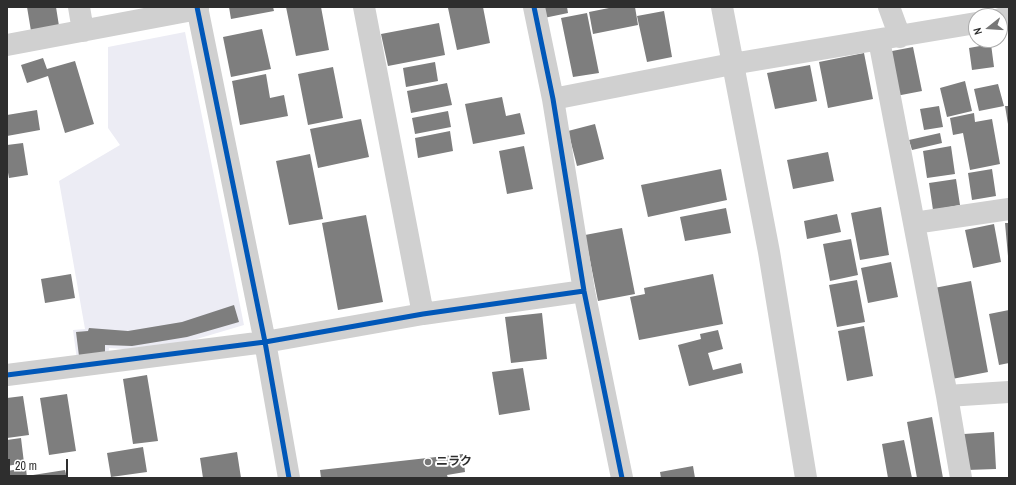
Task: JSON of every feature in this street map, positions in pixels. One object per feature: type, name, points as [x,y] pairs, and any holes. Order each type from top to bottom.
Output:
[{"type":"street","points":[[79,7],[83,31]]},
{"type":"street","points":[[364,7],[423,314]]},
{"type":"street","points":[[534,7],[553,99],[584,291],[622,478]]},
{"type":"street","points":[[722,7],[769,252],[806,478]]},
{"type":"street","points":[[889,7],[900,36]]},
{"type":"street","points":[[7,45],[197,8],[265,342],[289,478]]},
{"type":"street","points":[[553,99],[732,64],[968,24]]},
{"type":"street","points":[[879,40],[947,396],[961,478]]},
{"type":"street","points":[[914,223],[1009,209]]},
{"type":"street","points":[[7,375],[265,342],[423,314],[584,291]]},
{"type":"street","points":[[947,396],[1009,392]]},
{"type":"shaded area","points":[[185,32],[244,325],[190,341],[138,350],[109,348],[108,356],[77,360],[73,330],[85,329],[59,181],[120,145],[108,128],[108,47]]},
{"type":"building","points":[[27,7],[56,7],[59,26],[31,31]]},
{"type":"building","points":[[229,7],[273,7],[274,11],[231,19]]},
{"type":"building","points":[[286,7],[321,7],[329,50],[296,56]]},
{"type":"building","points":[[483,7],[490,43],[457,50],[448,8]]},
{"type":"building","points":[[542,7],[567,7],[568,13],[544,18]]},
{"type":"building","points":[[614,7],[635,7],[638,25],[593,34],[589,12]]},
{"type":"building","points":[[664,11],[672,57],[647,62],[637,16]]},
{"type":"building","points":[[587,13],[599,73],[573,77],[561,18]]},
{"type":"building","points":[[439,23],[445,55],[388,66],[381,34]]},
{"type":"building","points":[[262,29],[271,69],[231,77],[223,37]]},
{"type":"building","points":[[913,47],[922,91],[896,96],[887,52]]},
{"type":"building","points":[[969,48],[992,48],[994,67],[972,70]]},
{"type":"building","points":[[864,53],[873,99],[828,108],[819,62]]},
{"type":"building","points":[[43,58],[47,69],[75,61],[94,124],[65,133],[48,76],[27,83],[21,65]]},
{"type":"building","points":[[435,62],[438,81],[406,87],[403,68]]},
{"type":"building","points":[[810,65],[817,101],[775,109],[767,73]]},
{"type":"building","points":[[333,67],[343,118],[308,125],[298,74]]},
{"type":"building","points":[[266,74],[270,98],[284,95],[288,116],[240,125],[232,81]]},
{"type":"building","points":[[965,81],[972,111],[947,117],[940,88]]},
{"type":"building","points":[[447,83],[452,105],[411,113],[407,91]]},
{"type":"building","points":[[998,84],[1004,106],[979,111],[974,89]]},
{"type":"building","points":[[502,97],[506,116],[520,113],[525,134],[473,144],[465,104]]},
{"type":"building","points":[[939,106],[943,127],[924,130],[920,109]]},
{"type":"building","points":[[1005,106],[1009,106],[1009,124],[1008,124]]},
{"type":"building","points":[[37,110],[40,130],[7,136],[7,115]]},
{"type":"building","points":[[448,111],[451,127],[415,134],[412,118]]},
{"type":"building","points":[[974,113],[975,122],[992,119],[1000,164],[970,170],[963,133],[953,135],[950,118]]},
{"type":"building","points":[[361,119],[369,157],[318,168],[310,129]]},
{"type":"building","points":[[595,124],[604,159],[577,166],[568,131]]},
{"type":"building","points":[[450,131],[453,151],[418,158],[415,138]]},
{"type":"building","points":[[940,133],[942,143],[912,150],[909,140]]},
{"type":"building","points":[[23,143],[28,175],[9,178],[7,167],[7,145]]},
{"type":"building","points":[[524,146],[533,189],[507,194],[499,151]]},
{"type":"building","points":[[951,146],[955,174],[927,178],[923,151]]},
{"type":"building","points":[[828,152],[834,181],[793,189],[787,160]]},
{"type":"building","points":[[310,154],[323,219],[289,225],[276,161]]},
{"type":"building","points":[[721,169],[727,200],[648,217],[641,185]]},
{"type":"building","points":[[992,169],[996,196],[972,200],[968,173]]},
{"type":"building","points":[[956,179],[960,205],[933,210],[929,183]]},
{"type":"building","points":[[881,207],[889,255],[860,260],[851,213]]},
{"type":"building","points":[[726,208],[731,233],[685,241],[680,217]]},
{"type":"building","points":[[837,214],[841,232],[807,239],[804,221]]},
{"type":"building","points":[[366,215],[383,302],[338,310],[322,223]]},
{"type":"building","points":[[1005,223],[1009,223],[1008,256]]},
{"type":"building","points":[[994,224],[1001,262],[973,268],[965,230]]},
{"type":"building","points":[[622,228],[635,294],[598,301],[585,235]]},
{"type":"building","points":[[851,239],[858,275],[830,281],[823,244]]},
{"type":"building","points":[[891,262],[898,297],[868,303],[861,268]]},
{"type":"building","points":[[71,274],[75,298],[45,303],[41,279]]},
{"type":"building","points":[[713,274],[723,324],[639,340],[630,297],[645,294],[644,288]]},
{"type":"building","points":[[857,280],[865,322],[837,327],[829,285]]},
{"type":"building","points":[[971,281],[988,372],[952,379],[934,288]]},
{"type":"building","points":[[234,305],[239,322],[187,337],[132,346],[105,345],[105,353],[79,356],[76,332],[88,331],[89,328],[128,331],[182,322]]},
{"type":"building","points":[[1009,310],[1009,363],[999,365],[989,314]]},
{"type":"building","points":[[542,313],[547,359],[511,363],[505,317]]},
{"type":"building","points":[[864,326],[873,376],[847,381],[838,331]]},
{"type":"building","points":[[718,330],[723,349],[708,353],[713,370],[741,363],[743,373],[689,386],[678,345],[701,339],[700,334]]},
{"type":"building","points":[[523,368],[530,410],[499,415],[492,372]]},
{"type":"building","points":[[147,375],[158,441],[133,444],[123,379]]},
{"type":"building","points":[[67,394],[76,451],[49,455],[40,398]]},
{"type":"building","points":[[23,396],[29,435],[7,438],[7,398]]},
{"type":"building","points":[[932,417],[943,478],[917,478],[907,422]]},
{"type":"building","points":[[994,432],[996,469],[967,470],[964,434]]},
{"type":"building","points":[[21,438],[24,463],[7,466],[7,440]]},
{"type":"building","points":[[904,440],[912,478],[888,478],[882,444]]},
{"type":"building","points":[[143,447],[147,472],[111,477],[107,453]]},
{"type":"building","points":[[237,452],[241,478],[203,478],[200,458]]},
{"type":"building","name":"ニラク","points":[[463,454],[465,472],[447,475],[448,478],[321,478],[320,470]]},
{"type":"building","points":[[693,466],[695,478],[661,478],[660,472]]},
{"type":"building","points":[[26,468],[27,478],[7,478],[7,471]]},
{"type":"building","points":[[65,470],[67,478],[33,478],[33,475]]},
{"type":"cycle path","points":[[197,7],[265,342],[289,478]]},
{"type":"cycle path","points":[[534,7],[553,99],[584,291],[622,478]]},
{"type":"cycle path","points":[[7,375],[265,342],[423,314],[584,291]]},
{"type":"place","name":"ニラク","points":[[428,462]]}]
